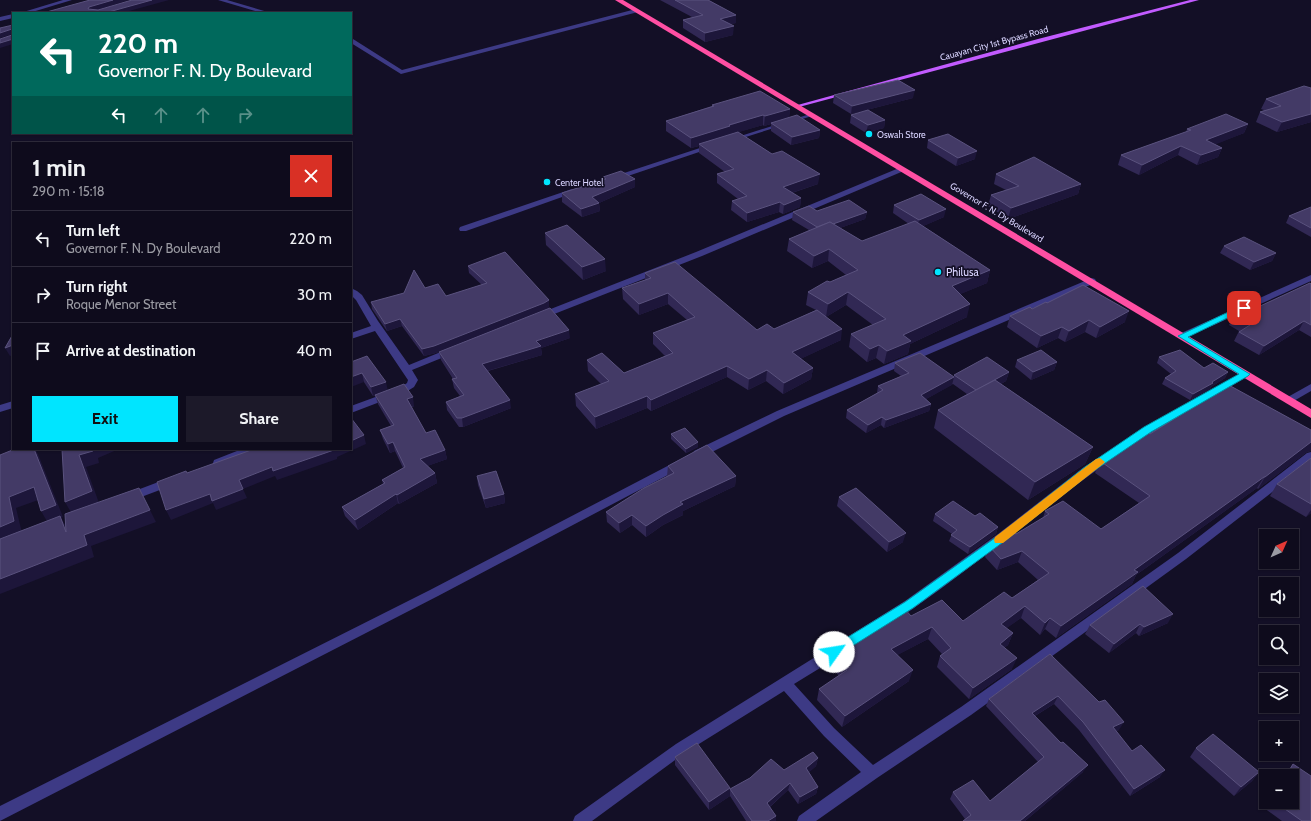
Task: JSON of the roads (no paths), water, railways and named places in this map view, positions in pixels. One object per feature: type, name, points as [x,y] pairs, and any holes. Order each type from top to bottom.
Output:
[{"type":"highway","name":"Governor F. N. Dy Boulevard","points":[[618,0],[902,170],[922,180],[1092,281],[1311,414]]},
{"type":"main road","name":"Cauayan City 1st Bypass Road","points":[[797,106],[1040,40],[1196,0]]},
{"type":"street","points":[[27,12],[69,0]]},
{"type":"street","points":[[221,0],[264,12]]},
{"type":"street","points":[[352,41],[401,72],[636,11]]},
{"type":"street","points":[[0,19],[12,16]]},
{"type":"street","points":[[603,181],[812,115]]},
{"type":"street","points":[[536,318],[714,248],[902,170]]},
{"type":"street","points":[[463,229],[581,189]]},
{"type":"street","points":[[1182,336],[1311,278]]},
{"type":"street","points":[[0,814],[420,601],[731,436],[1026,308],[1092,281]]},
{"type":"street","points":[[352,292],[357,295],[376,328],[407,369],[413,380],[411,385],[352,410]]},
{"type":"street","points":[[352,336],[376,328]]},
{"type":"street","points":[[407,369],[458,349]]},
{"type":"street","points":[[580,821],[681,748],[909,605],[1002,537],[1088,470],[1147,430],[1245,374]]},
{"type":"street","points":[[1289,400],[1311,387]]},
{"type":"street","points":[[0,409],[12,404]]},
{"type":"street","points":[[208,466],[249,450]]},
{"type":"street","points":[[804,821],[872,773],[966,711],[1182,556],[1311,456]]},
{"type":"street","points":[[119,502],[178,478]]},
{"type":"street","points":[[785,683],[829,732],[872,773]]},
{"type":"place","name":"Oswah Store","points":[[869,134]]},
{"type":"place","name":"Center Hotel","points":[[547,182]]},
{"type":"place","name":"Philusa","points":[[938,272]]}]
